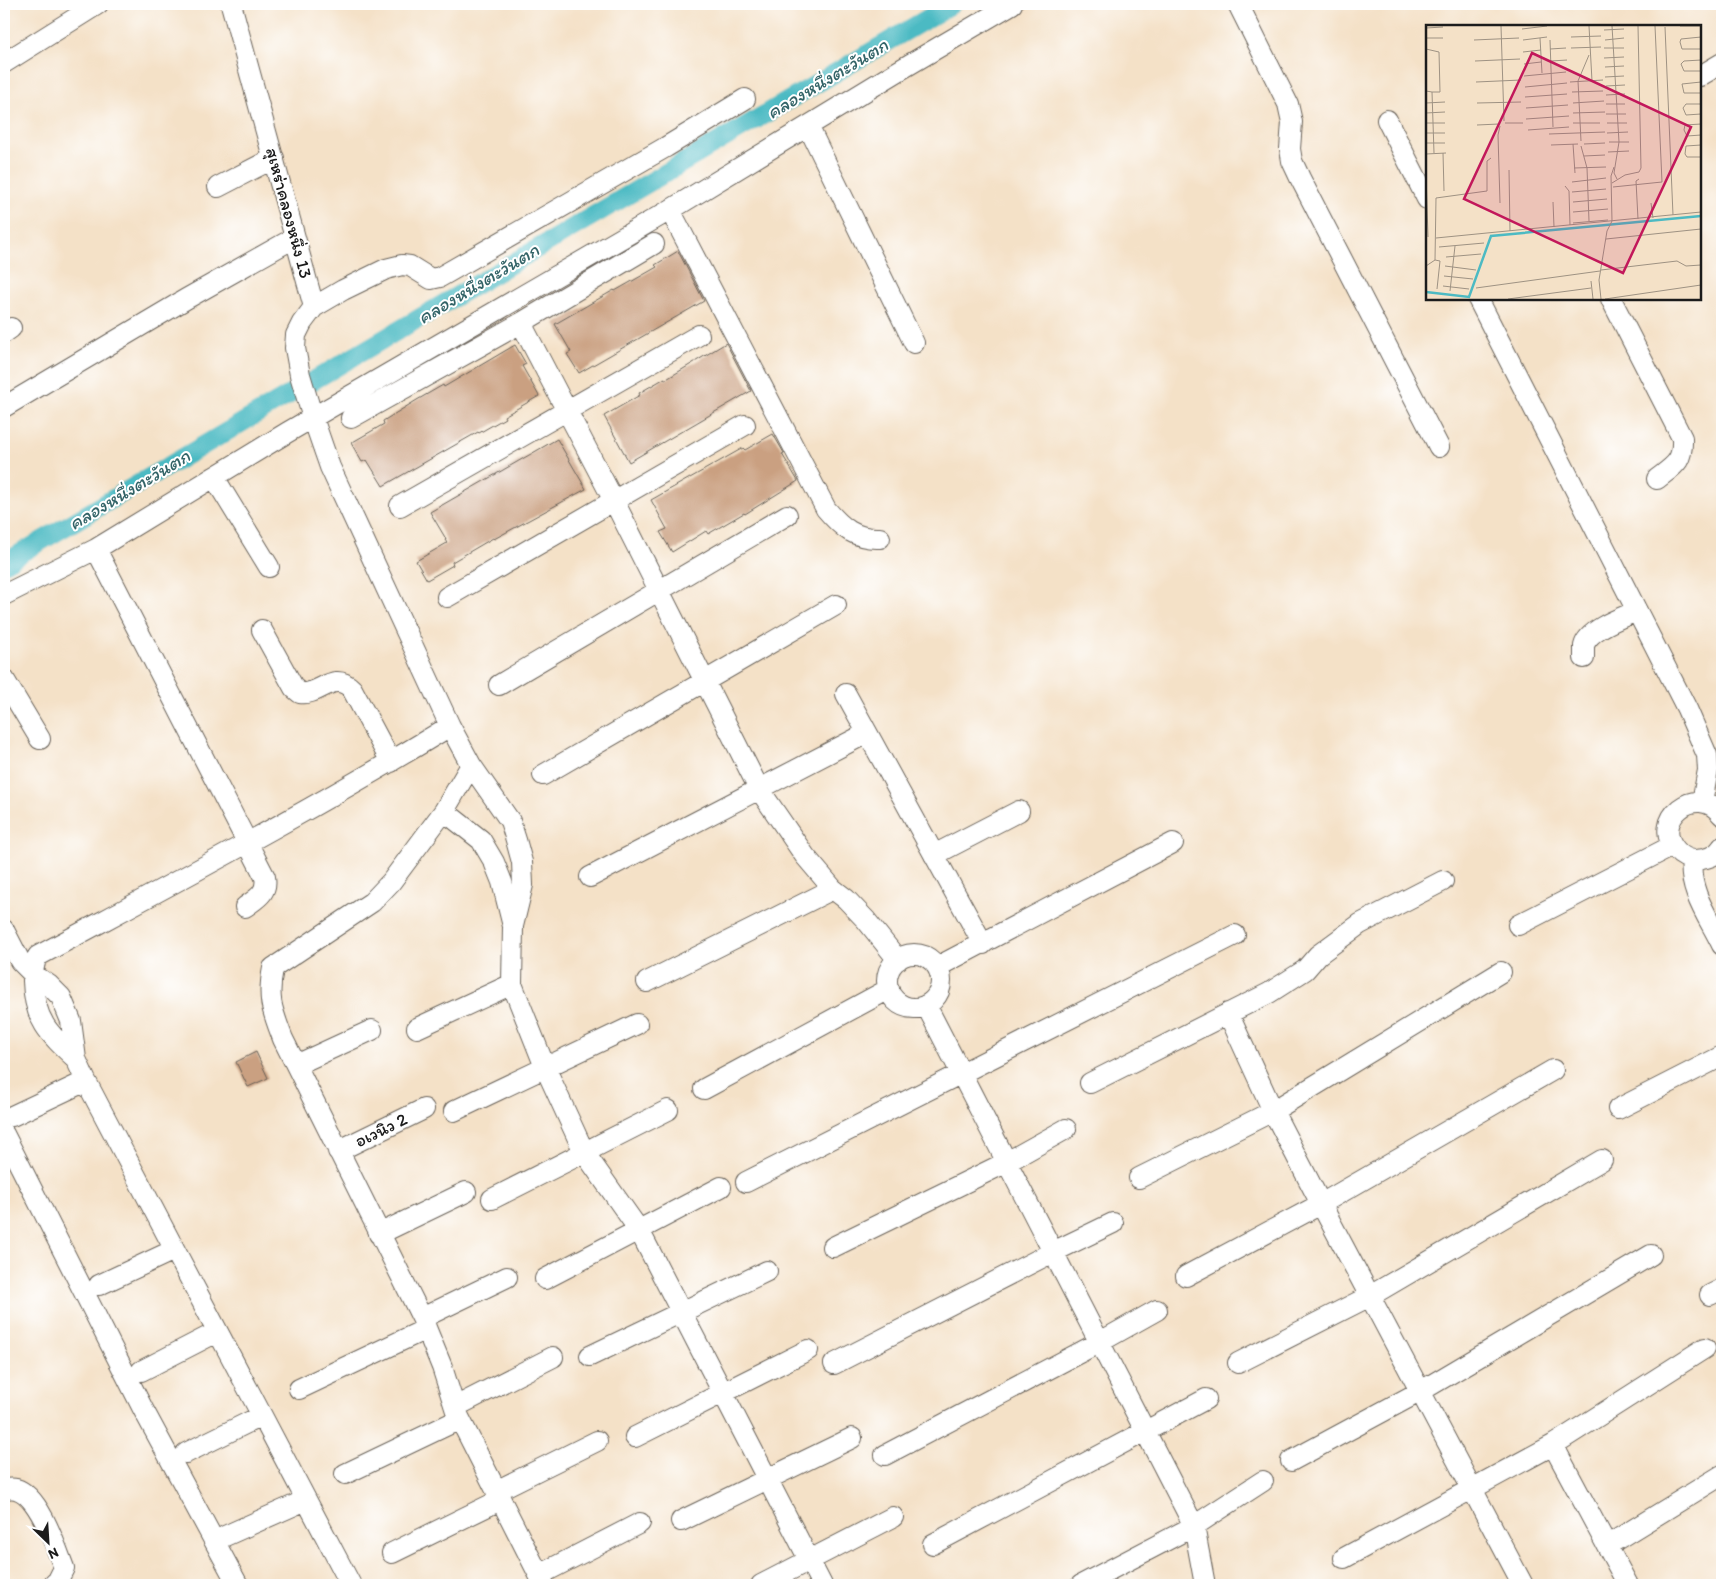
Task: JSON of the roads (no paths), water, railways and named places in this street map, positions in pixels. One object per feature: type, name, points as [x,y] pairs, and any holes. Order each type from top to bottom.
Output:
[{"type":"street","points":[[4,63],[98,4]]},
{"type":"street","name":"สุเหร่าคลองหนึ่ง 13","points":[[231,4],[314,307]]},
{"type":"street","points":[[4,595],[96,549],[311,414],[670,210],[1012,4]]},
{"type":"street","points":[[1238,4],[1288,104],[1292,122],[1289,143],[1291,155],[1300,178],[1439,446]]},
{"type":"street","points":[[1701,75],[1722,63]]},
{"type":"street","points":[[745,99],[625,171],[440,277],[431,279],[410,266],[402,265],[386,269],[314,307],[296,335],[295,348],[300,375],[311,414],[340,489],[450,726],[471,765],[510,821],[522,862],[523,885],[513,926],[512,984],[545,1067],[584,1152],[612,1189],[639,1230],[822,1585]]},
{"type":"street","points":[[1387,120],[1426,197]]},
{"type":"street","points":[[808,126],[914,343]]},
{"type":"street","points":[[218,187],[274,158]]},
{"type":"street","points":[[670,210],[826,509],[837,522],[852,533],[867,538],[880,538]]},
{"type":"street","points":[[4,407],[186,299],[294,238]]},
{"type":"street","points":[[351,418],[522,323],[654,244]]},
{"type":"street","points":[[1479,300],[1687,709],[1707,755],[1708,770],[1702,802]]},
{"type":"street","points":[[1612,300],[1682,438],[1682,451],[1678,461],[1657,478]]},
{"type":"street","points":[[522,323],[759,789],[805,856],[832,888],[846,899],[866,920],[898,960]]},
{"type":"street","points":[[400,506],[699,335]]},
{"type":"street","points":[[447,598],[745,426]]},
{"type":"street","points":[[214,476],[269,567]]},
{"type":"street","points":[[499,685],[787,515]]},
{"type":"street","points":[[96,549],[265,877],[264,892],[245,907]]},
{"type":"street","points":[[543,775],[836,605]]},
{"type":"street","points":[[1584,658],[1584,646],[1597,630],[1637,611]]},
{"type":"street","points":[[262,630],[294,688],[300,693],[310,693],[332,682],[346,682],[357,697],[391,762]]},
{"type":"street","points":[[4,679],[40,740]]},
{"type":"street","points":[[846,694],[983,944]]},
{"type":"street","points":[[76,1059],[53,1038],[40,1018],[33,998],[34,965],[38,956],[248,842],[391,762],[450,726]]},
{"type":"street","points":[[590,877],[867,733]]},
{"type":"street","points":[[471,765],[444,811],[391,882],[372,902],[273,968],[270,988],[272,1010],[296,1066],[424,1323],[442,1367],[457,1413],[541,1582],[640,1523]]},
{"type":"street","points":[[1722,815],[1716,807],[1702,802],[1689,803],[1678,809],[1671,820],[1668,833],[1672,846],[1681,855],[1692,860],[1708,859],[1722,847]]},
{"type":"street","points":[[444,811],[481,840],[494,862],[502,882],[513,926]]},
{"type":"street","points":[[934,855],[1020,811]]},
{"type":"street","points":[[937,967],[1173,843]]},
{"type":"street","points":[[1518,925],[1672,846]]},
{"type":"street","points":[[1692,860],[1693,887],[1722,945]]},
{"type":"street","points":[[1090,1083],[1269,993],[1305,970],[1318,955],[1360,924],[1443,881]]},
{"type":"street","points":[[647,982],[832,888]]},
{"type":"street","points":[[4,930],[20,961],[61,997],[72,1021],[76,1059],[86,1081],[306,1500],[346,1584]]},
{"type":"street","points":[[746,1182],[1235,935]]},
{"type":"street","points":[[919,954],[930,959],[937,967],[941,977],[940,989],[935,998],[926,1005],[915,1008],[903,1006],[894,999],[888,989],[888,973],[898,960],[908,955],[919,954]]},
{"type":"street","points":[[1139,1178],[1274,1111],[1501,972]]},
{"type":"street","points":[[417,1028],[512,984]]},
{"type":"street","points":[[704,1089],[888,989]]},
{"type":"street","points":[[926,1005],[1194,1526],[1205,1585]]},
{"type":"street","points":[[1228,1013],[1274,1111],[1321,1204],[1524,1585]]},
{"type":"street","points":[[454,1111],[637,1024]]},
{"type":"street","points":[[296,1066],[372,1030]]},
{"type":"street","points":[[1618,1109],[1722,1056]]},
{"type":"street","points":[[1186,1276],[1321,1204],[1553,1070]]},
{"type":"street","points":[[86,1081],[8,1125],[142,1409],[238,1585]]},
{"type":"street","name":"อเวนิว 2","points":[[338,1151],[424,1109]]},
{"type":"street","points":[[492,1199],[668,1110]]},
{"type":"street","points":[[833,1247],[1007,1162],[1066,1129]]},
{"type":"street","points":[[1238,1363],[1370,1296],[1602,1160]]},
{"type":"street","points":[[545,1279],[721,1187]]},
{"type":"street","points":[[380,1234],[466,1192]]},
{"type":"street","points":[[834,1364],[1113,1223]]},
{"type":"street","points":[[99,1285],[174,1250]]},
{"type":"street","points":[[1290,1461],[1421,1390],[1651,1255]]},
{"type":"street","points":[[590,1356],[767,1271]]},
{"type":"street","points":[[299,1389],[507,1277]]},
{"type":"street","points":[[885,1455],[1157,1310]]},
{"type":"street","points":[[141,1371],[217,1332]]},
{"type":"street","points":[[1344,1558],[1553,1445],[1705,1348]]},
{"type":"street","points":[[635,1437],[808,1350]]},
{"type":"street","points":[[345,1474],[457,1413],[553,1357]]},
{"type":"street","points":[[933,1544],[1206,1399]]},
{"type":"street","points":[[186,1453],[261,1416]]},
{"type":"street","points":[[681,1521],[852,1438]]},
{"type":"street","points":[[392,1552],[597,1441]]},
{"type":"street","points":[[1553,1445],[1628,1585]]},
{"type":"street","points":[[1608,1545],[1722,1475]]},
{"type":"street","points":[[1081,1585],[1194,1526],[1263,1481]]},
{"type":"street","points":[[4,1489],[15,1488],[28,1497],[50,1529],[64,1568],[58,1580],[52,1585]]},
{"type":"street","points":[[225,1536],[306,1500]]},
{"type":"street","points":[[761,1585],[893,1517]]},
{"type":"waterway","name":"คลองหนึ่งตะวันตก","points":[[4,563],[952,4]]}]
